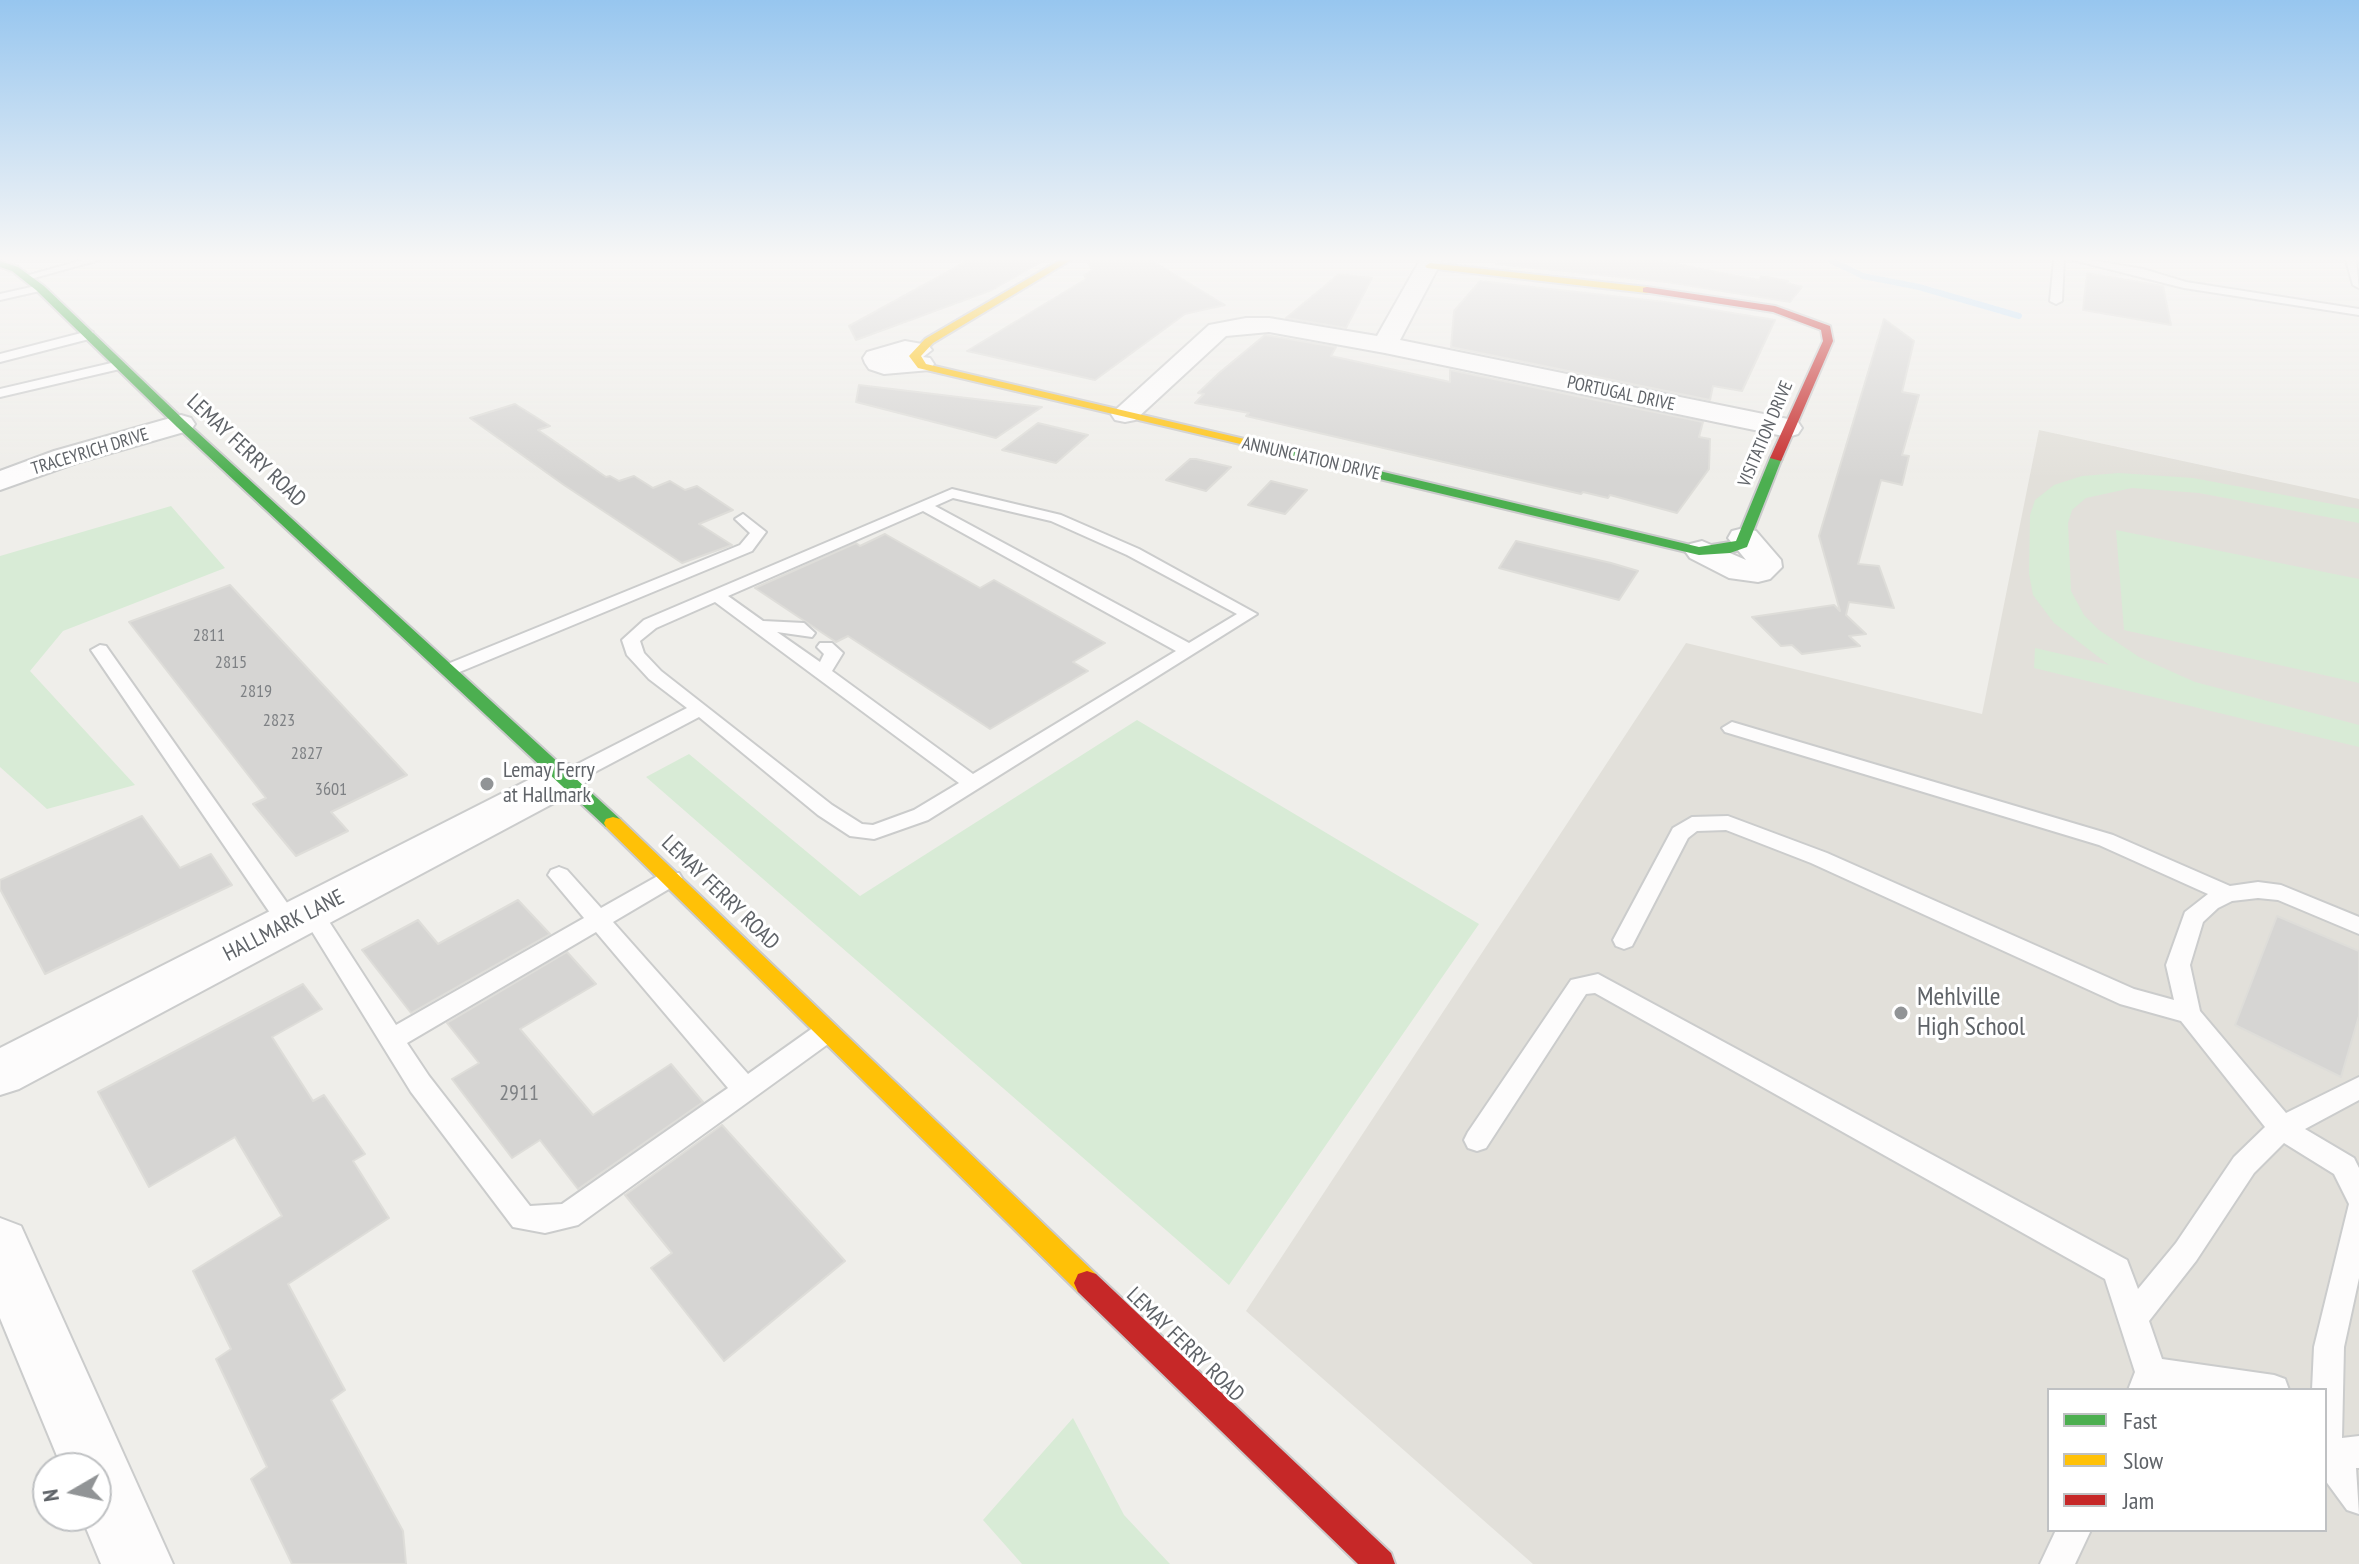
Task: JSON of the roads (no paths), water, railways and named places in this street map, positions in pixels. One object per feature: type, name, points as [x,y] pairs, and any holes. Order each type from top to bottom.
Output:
[{"type":"street","name":"LEMAY FERRY ROAD","points":[[87,333],[181,424],[567,778],[826,1032],[1380,1564]]},
{"type":"street","name":"ANNUNCIATION DRIVE","points":[[943,333],[929,341],[918,357],[1125,414],[1725,546]]},
{"type":"street","name":"PORTUGAL DRIVE","points":[[1125,414],[1215,333]]},
{"type":"street","name":"PORTUGAL DRIVE","points":[[1315,333],[1788,428]]},
{"type":"street","points":[[1385,345],[1392,333]]},
{"type":"street","name":"VISITATION DRIVE","points":[[1725,546],[1788,428],[1828,341],[1827,333]]},
{"type":"street","name":"TRACEYRICH DRIVE","points":[[0,481],[65,457],[181,424]]},
{"type":"street","name":"HALLMARK LANE","points":[[0,1073],[567,778]]},
{"type":"street","points":[[0,1246],[89,1452]]},
{"type":"street","points":[[112,1505],[137,1564]]},
{"type":"lane","points":[[0,358],[89,335]]},
{"type":"lane","points":[[0,398],[120,365]]},
{"type":"lane","points":[[952,493],[1056,518],[1133,552],[1249,614],[921,815],[874,832],[857,831],[825,810],[655,675],[636,655],[631,640],[650,624],[923,505],[952,493]]},
{"type":"lane","points":[[923,505],[1188,650]]},
{"type":"lane","points":[[451,669],[746,548],[758,532],[743,519]]},
{"type":"lane","points":[[716,595],[974,784]]},
{"type":"lane","points":[[759,626],[798,627],[806,633]]},
{"type":"lane","points":[[822,673],[834,653],[826,647]]},
{"type":"lane","points":[[100,650],[393,1039],[420,1084],[523,1218],[545,1220],[568,1216],[826,1032]]},
{"type":"lane","points":[[567,778],[700,709]]},
{"type":"lane","points":[[1732,728],[2106,840],[2228,894]]},
{"type":"lane","points":[[1624,940],[1680,833],[1692,824],[1728,823],[1819,858],[2128,997],[2189,1014]]},
{"type":"lane","points":[[559,875],[746,1090]]},
{"type":"lane","points":[[393,1039],[671,878]]},
{"type":"lane","points":[[2359,926],[2307,901],[2281,893],[2258,890],[2228,894],[2210,902],[2193,918],[2178,965],[2189,1014],[2282,1128],[2344,1166],[2359,1196]]},
{"type":"lane","points":[[1477,1140],[1572,994],[1579,986],[1598,983],[2117,1270],[2147,1382],[2242,1388]]},
{"type":"lane","points":[[2132,1319],[2197,1238],[2244,1165],[2282,1128],[2359,1088]]},
{"type":"lane","points":[[2327,1400],[2329,1347],[2359,1213]]},
{"type":"lane","points":[[2327,1454],[2359,1452]]},
{"type":"lane","points":[[2327,1457],[2359,1498]]},
{"type":"lane","points":[[2057,1564],[2073,1532]]},
{"type":"place","name":"Lemay Ferry at Hallmark","points":[[487,784]]},
{"type":"place","name":"Mehlville High School","points":[[1901,1013]]}]
